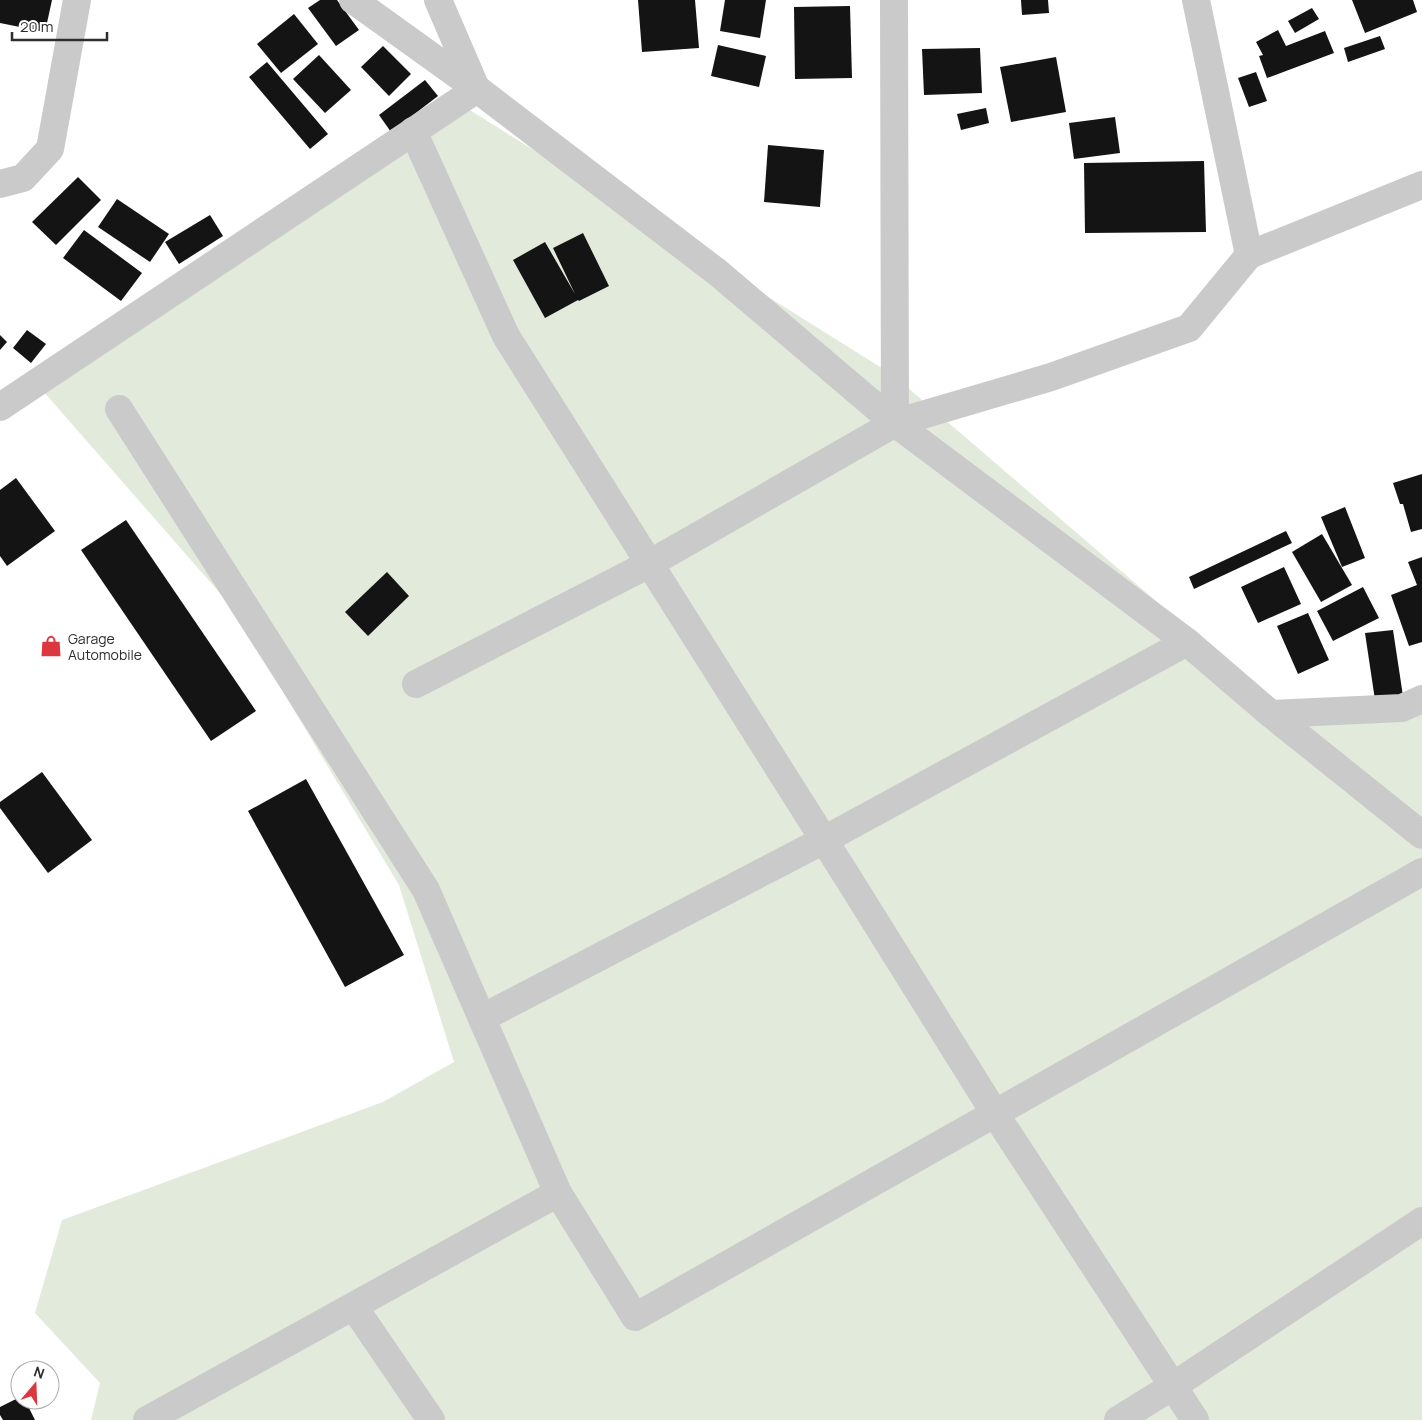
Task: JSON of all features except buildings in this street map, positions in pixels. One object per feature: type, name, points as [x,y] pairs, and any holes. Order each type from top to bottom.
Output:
[{"type":"street","points":[[0,184],[24,178],[50,149],[77,0]]},
{"type":"street","points":[[353,0],[477,89],[717,272],[895,423],[1187,642],[1271,714],[1422,835]]},
{"type":"street","points":[[438,0],[477,89]]},
{"type":"street","points":[[894,0],[895,423]]},
{"type":"street","points":[[1196,0],[1249,255]]},
{"type":"street","points":[[0,407],[477,89]]},
{"type":"street","points":[[413,131],[506,336],[994,1112],[1195,1420]]},
{"type":"street","points":[[416,684],[649,564],[895,423],[1051,377],[1189,328],[1249,255],[1422,185]]},
{"type":"street","points":[[119,408],[426,890],[558,1193],[635,1317],[994,1112],[1422,872]]},
{"type":"street","points":[[482,1018],[824,840],[1187,642]]},
{"type":"street","points":[[1271,714],[1402,708],[1422,699]]},
{"type":"street","points":[[147,1420],[558,1193]]},
{"type":"street","points":[[1118,1420],[1173,1386],[1422,1221]]},
{"type":"street","points":[[354,1307],[431,1420]]},
{"type":"green space","points":[[457,102],[893,375],[1206,644],[1284,720],[1422,710],[1422,1420],[91,1420],[100,1383],[35,1313],[62,1220],[383,1102],[454,1062],[399,885],[232,607],[36,383]]},
{"type":"place","name":"Garage Automobile","points":[[51,646]]}]
